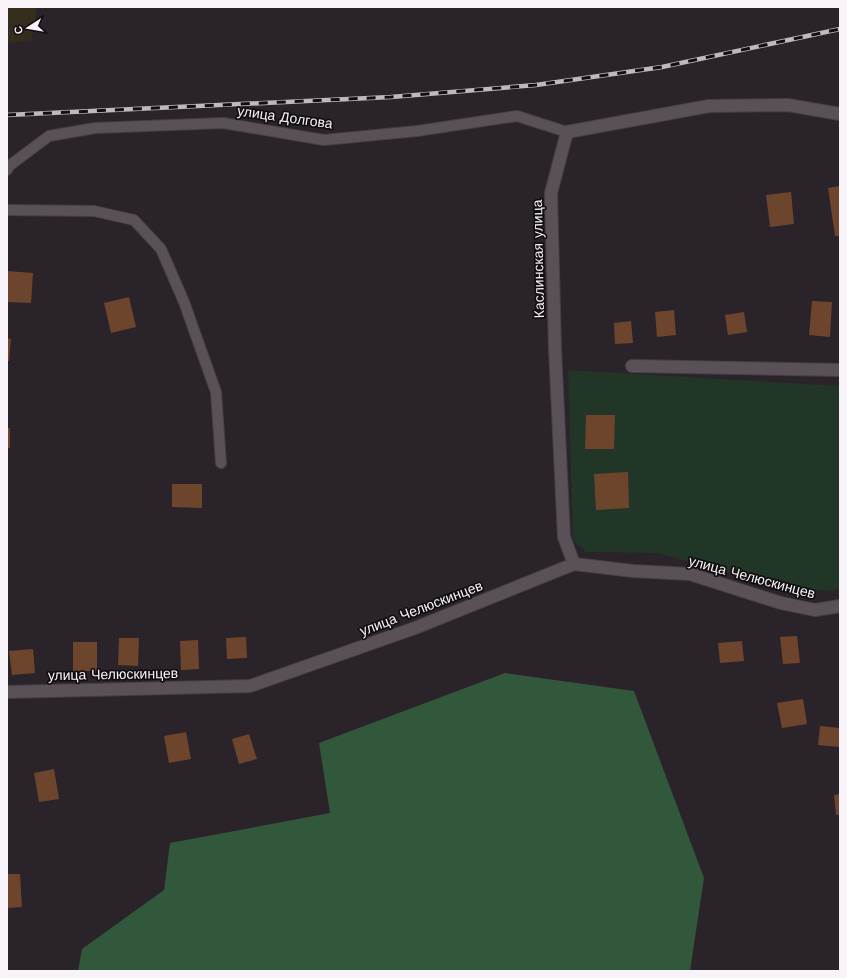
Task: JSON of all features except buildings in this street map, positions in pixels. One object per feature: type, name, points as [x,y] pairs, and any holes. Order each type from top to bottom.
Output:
[{"type":"street","points":[[567,132],[709,106],[788,105],[840,114]]},
{"type":"street","name":"Каслинская улица","points":[[567,132],[551,194],[555,349],[564,537],[574,564]]},
{"type":"street","points":[[632,366],[840,370]]},
{"type":"street","name":"улица Челюскинцев","points":[[7,692],[250,686],[415,628],[574,564],[633,571],[690,574],[781,603],[815,610],[840,606]]},
{"type":"lane","name":"улица Долгова","points":[[7,170],[9,166],[49,136],[96,128],[223,123],[324,140],[417,131],[517,116],[567,132]]},
{"type":"lane","points":[[7,210],[94,211],[134,220],[161,249],[184,302],[216,392],[221,463]]},
{"type":"shaded area","points":[[7,7],[37,7],[31,41],[7,43]]},
{"type":"green space","points":[[568,370],[840,386],[840,589],[831,591],[780,587],[658,553],[586,552],[573,540]]},
{"type":"green space","points":[[505,673],[634,691],[704,878],[690,971],[78,971],[82,949],[164,890],[170,843],[330,813],[319,743]]},
{"type":"railway","points":[[7,115],[391,97],[536,85],[662,67],[840,29]]}]
